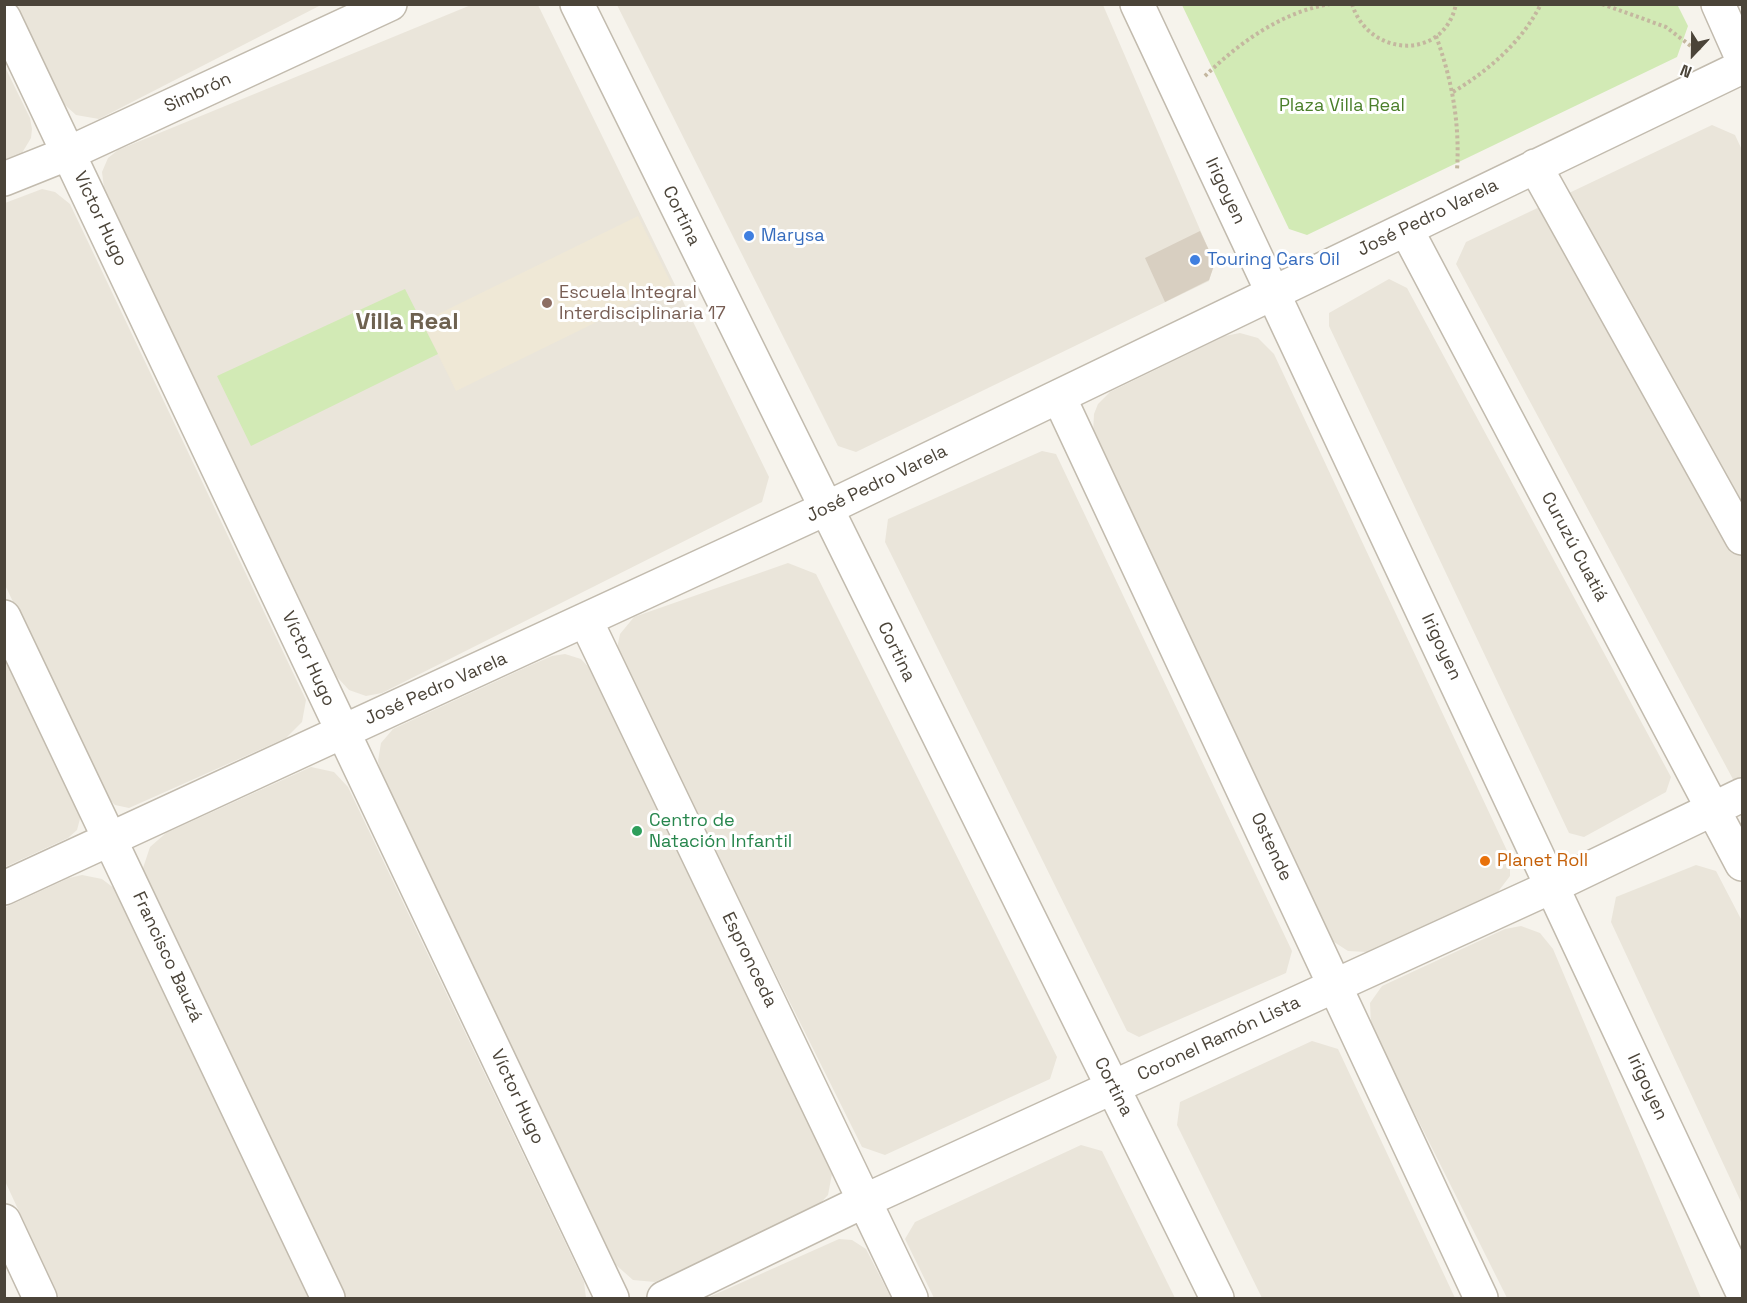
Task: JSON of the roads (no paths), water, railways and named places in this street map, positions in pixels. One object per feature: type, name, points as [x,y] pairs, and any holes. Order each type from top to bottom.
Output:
[{"type":"street","name":"Simbrón","points":[[4,179],[69,153],[390,4]]},
{"type":"street","name":"Cortina","points":[[577,4],[1217,1299]]},
{"type":"street","name":"Irigoyen","points":[[1137,4],[1743,1291]]},
{"type":"street","name":"Víctor Hugo","points":[[4,18],[612,1299]]},
{"type":"street","name":"José Pedro Varela","points":[[4,888],[825,509],[1743,67]]},
{"type":"street","points":[[1535,166],[1743,538]]},
{"type":"street","name":"Curuzú Cuatiá","points":[[1406,229],[1743,864]]},
{"type":"street","name":"Ostende","points":[[1059,397],[1481,1299]]},
{"type":"street","name":"Francisco Bauzá","points":[[4,617],[111,838],[328,1299]]},
{"type":"street","name":"Espronceda","points":[[586,621],[911,1299]]},
{"type":"street","name":"Coronel Ramón Lista","points":[[664,1299],[864,1201],[1553,886],[1743,795]]},
{"type":"street","points":[[4,1221],[40,1299]]},
{"type":"place","name":"Marysa","points":[[749,236]]},
{"type":"place","name":"Touring Cars Oil","points":[[1195,260]]},
{"type":"place","name":"Escuela Integral Interdisciplinaria 17","points":[[547,303]]},
{"type":"place","name":"Centro de Natación Infantil","points":[[637,831]]},
{"type":"place","name":"Planet Roll","points":[[1485,861]]},
{"type":"district","name":"Villa Real","points":[[407,322]]},
{"type":"park label","name":"Plaza Villa Real","points":[[1342,106]]}]
